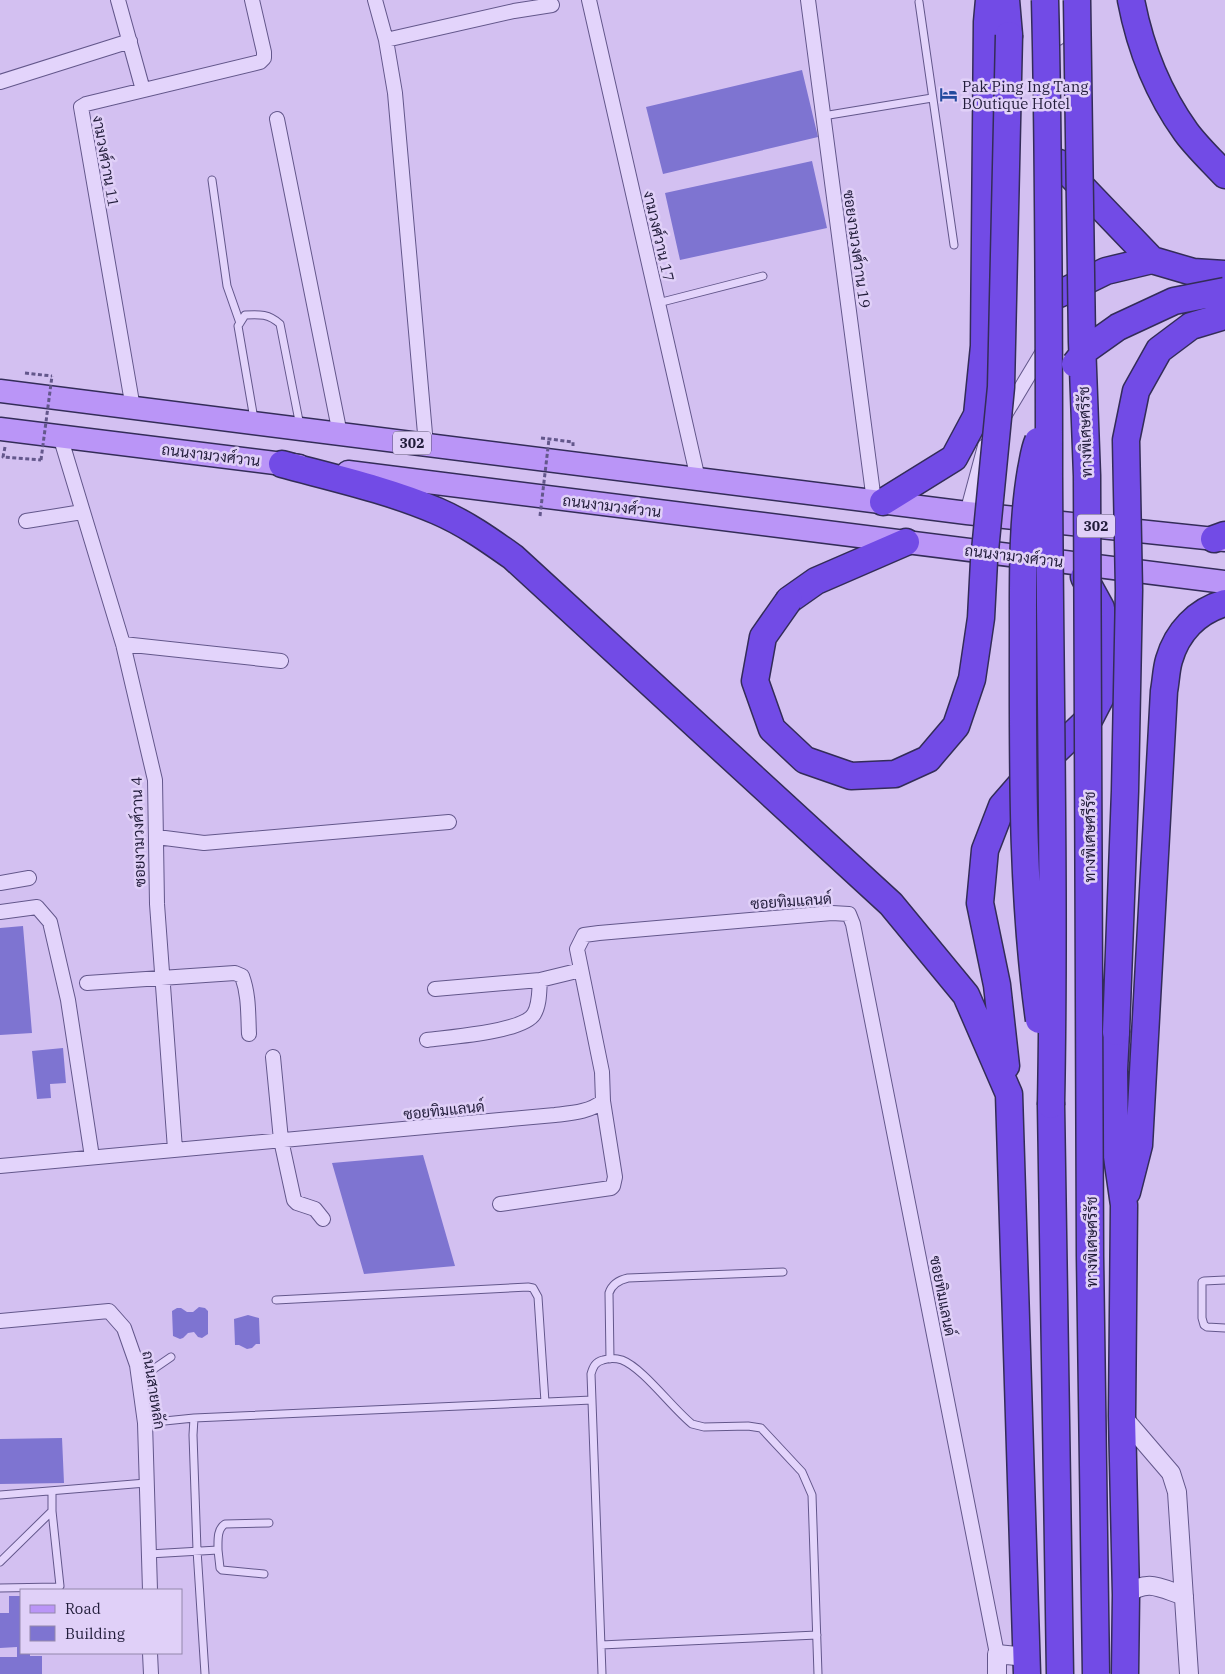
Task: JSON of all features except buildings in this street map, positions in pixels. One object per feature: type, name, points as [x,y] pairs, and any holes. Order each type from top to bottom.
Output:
[{"type":"highway","points":[[879,502],[954,458],[977,415],[984,346],[987,22],[989,0]]},
{"type":"highway","points":[[906,542],[816,581],[789,600],[763,637],[755,681],[772,729],[805,760],[851,776],[894,774],[928,759],[956,726],[972,679],[981,618],[984,561],[1001,387],[1009,35],[1006,0]]},
{"type":"highway","points":[[1046,0],[1053,841],[1051,1105],[1060,1674]]},
{"type":"highway","name":"ทางพิเศษศรีรัช","points":[[1077,0],[1082,342],[1087,476],[1090,1246],[1096,1674]]},
{"type":"highway","points":[[1131,0],[1136,24],[1156,82],[1186,132],[1225,175]]},
{"type":"highway","points":[[1059,162],[1152,260]]},
{"type":"highway","points":[[1059,294],[1106,271],[1152,260],[1193,272],[1225,274]]},
{"type":"highway","points":[[1051,1105],[1036,1003],[1025,842],[1023,582],[1027,495],[1036,445],[1062,378],[1087,349],[1118,326],[1174,301],[1225,291]]},
{"type":"highway","points":[[1125,1674],[1126,1595],[1122,1416],[1124,1205],[1115,1142],[1114,1070],[1125,791],[1129,590],[1126,440],[1136,391],[1159,350],[1191,326],[1225,316]]},
{"type":"highway","points":[[282,464],[397,496],[438,511],[477,531],[513,556],[891,904],[966,995],[1009,1094]]},
{"type":"highway","points":[[1027,1666],[1009,1094],[997,985],[980,903],[985,850],[1002,806],[1022,783],[1090,718],[1103,693],[1104,654],[1101,608],[1076,563]]},
{"type":"highway","points":[[1124,1205],[1139,1146],[1163,711],[1169,660],[1180,634],[1197,616],[1225,603]]},
{"type":"main road","name":"302","points":[[0,391],[967,513],[1221,538]]},
{"type":"main road","name":"ถนนงามวงศ์วาน","points":[[0,429],[1225,582]]},
{"type":"street","points":[[118,0],[143,90]]},
{"type":"street","name":"งามวงศ์วาน 11","points":[[133,408],[80,112],[81,107],[86,104],[260,62],[264,58],[264,52],[252,0]]},
{"type":"street","points":[[375,0],[386,40],[395,93],[426,445]]},
{"type":"street","name":"งามวงศ์วาน 17","points":[[589,0],[698,479]]},
{"type":"street","name":"ซอยงามวงศ์วาน 19","points":[[808,0],[879,502]]},
{"type":"street","points":[[967,513],[985,448],[1042,352],[1059,294],[1058,0]]},
{"type":"street","points":[[386,40],[513,6],[552,5]]},
{"type":"street","points":[[0,82],[130,41]]},
{"type":"street","points":[[277,119],[340,434]]},
{"type":"street","name":"ซอยงามวงศ์วาน 4","points":[[60,436],[123,644],[155,780],[157,838],[156,904],[175,1149]]},
{"type":"street","points":[[26,521],[82,512]]},
{"type":"street","points":[[123,644],[281,660]]},
{"type":"street","points":[[157,838],[204,842],[450,822]]},
{"type":"street","points":[[0,883],[29,878]]},
{"type":"street","points":[[0,912],[37,907],[50,922],[68,1000],[92,1157]]},
{"type":"street","name":"ซอยทิมแลนด์","points":[[0,1166],[577,1112],[593,1107],[603,1101],[602,1072],[578,949],[584,935],[822,914],[849,914],[855,933],[997,1654]]},
{"type":"street","points":[[436,989],[540,980],[581,970]]},
{"type":"street","points":[[86,983],[234,973],[242,976],[246,988],[248,1034]]},
{"type":"street","points":[[427,1040],[509,1028],[527,1021],[534,1014],[537,1006],[540,980]]},
{"type":"street","points":[[273,1057],[281,1140],[294,1200],[297,1203],[315,1209],[324,1220]]},
{"type":"street","points":[[500,1204],[611,1188],[615,1176],[603,1101]]},
{"type":"street","points":[[0,1161],[0,1166]]},
{"type":"street","name":"ถนนสายหลัก","points":[[0,1321],[109,1311],[124,1328],[137,1365],[145,1423],[150,1589]]},
{"type":"street","points":[[1122,1416],[1171,1473],[1177,1492],[1189,1674]]},
{"type":"street","points":[[1126,1595],[1134,1588],[1152,1585],[1184,1596]]},
{"type":"street","points":[[150,1654],[151,1674]]},
{"type":"street","points":[[997,1674],[997,1654],[1027,1666]]},
{"type":"lane","points":[[919,2],[954,244]]},
{"type":"lane","points":[[823,116],[932,98]]},
{"type":"lane","points":[[212,180],[227,286],[240,323]]},
{"type":"lane","points":[[658,303],[763,276]]},
{"type":"lane","points":[[255,423],[238,326],[246,315],[263,314],[273,318],[280,324],[300,429]]},
{"type":"lane","points":[[610,1358],[609,1293],[614,1284],[620,1280],[628,1278],[782,1272]]},
{"type":"lane","points":[[1225,1280],[1204,1280],[1202,1282],[1202,1318],[1204,1325],[1212,1328],[1225,1328]]},
{"type":"lane","points":[[276,1300],[533,1288],[538,1297],[545,1402]]},
{"type":"lane","points":[[139,1380],[171,1357]]},
{"type":"lane","points":[[602,1674],[592,1374],[593,1367],[599,1361],[610,1358],[622,1360],[634,1368],[692,1424],[704,1428],[748,1426],[761,1428],[802,1472],[812,1495],[818,1674]]},
{"type":"lane","points":[[145,1423],[194,1418],[592,1400]]},
{"type":"lane","points":[[194,1418],[193,1436],[205,1674]]},
{"type":"lane","points":[[0,1495],[146,1483]]},
{"type":"lane","points":[[0,1588],[57,1588],[60,1586],[52,1511],[52,1491]]},
{"type":"lane","points":[[0,1562],[52,1511]]},
{"type":"lane","points":[[264,1574],[222,1570],[220,1568],[218,1550],[219,1531],[226,1524],[269,1523]]},
{"type":"lane","points":[[149,1554],[218,1550]]},
{"type":"lane","points":[[601,1644],[817,1636]]},
{"type":"path","points":[[3,456],[42,460],[52,376],[18,373]]},
{"type":"path","points":[[540,516],[549,439]]},
{"type":"place","name":"Pak Ping Ing Tang BOutique Hotel","points":[[948,95]]}]
